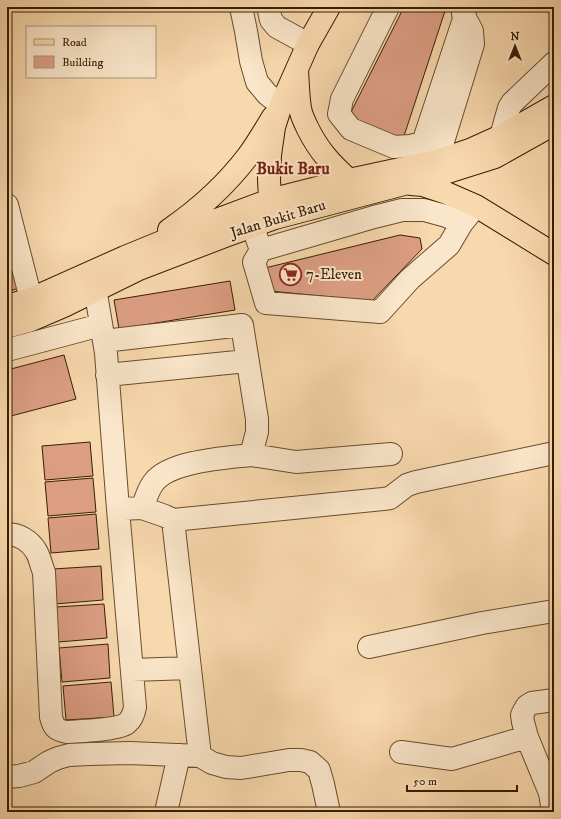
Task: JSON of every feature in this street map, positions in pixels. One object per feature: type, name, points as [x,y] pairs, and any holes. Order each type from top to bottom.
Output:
[{"type":"main road","points":[[273,209],[269,179],[270,155],[274,127],[281,105],[308,44],[329,7]]},
{"type":"main road","points":[[297,70],[300,109],[313,140],[335,168],[349,180]]},
{"type":"main road","points":[[125,256],[162,235],[187,218],[218,190],[248,155],[281,105]]},
{"type":"main road","name":"Jalan Bukit Baru","points":[[7,306],[139,269],[252,226],[273,209],[349,180],[437,161],[470,150],[501,136],[554,106]]},
{"type":"main road","name":"Jalan Bukit Baru","points":[[7,328],[29,321],[64,306],[90,283],[125,256],[203,225],[273,209],[405,184],[438,175],[495,157],[554,124]]},
{"type":"main road","points":[[405,184],[423,185],[444,192],[476,206],[554,254]]},
{"type":"street","points":[[241,7],[251,61],[257,82],[266,94],[281,105]]},
{"type":"street","points":[[269,7],[271,20],[277,27],[308,44]]},
{"type":"street","points":[[388,7],[342,99],[339,114],[351,129],[394,147],[410,146],[423,142],[461,12]]},
{"type":"street","points":[[437,161],[473,44],[472,31],[461,12]]},
{"type":"street","points":[[501,136],[509,108],[512,103],[554,63]]},
{"type":"street","points":[[7,205],[31,299]]},
{"type":"street","points":[[462,223],[446,216],[424,210],[402,210],[261,250],[254,262],[266,303],[380,312],[410,279],[449,245],[462,223],[476,206]]},
{"type":"street","points":[[252,226],[261,250]]},
{"type":"street","points":[[7,534],[13,534],[27,540],[36,552],[44,572],[51,717],[56,729],[67,732],[126,725],[134,713],[135,707],[132,670],[107,375],[97,300],[90,283]]},
{"type":"street","points":[[7,350],[102,333],[242,325],[257,419],[251,455]]},
{"type":"street","points":[[107,375],[248,361]]},
{"type":"street","points":[[118,509],[142,508],[173,520],[383,499],[390,498],[407,486],[416,482],[554,453]]},
{"type":"street","points":[[142,508],[154,482],[162,474],[175,468],[190,464],[251,455],[296,462],[391,454]]},
{"type":"street","points":[[166,812],[190,756],[190,668],[173,520]]},
{"type":"street","points":[[370,647],[482,623],[554,611]]},
{"type":"street","points":[[132,670],[190,668]]},
{"type":"street","points":[[553,812],[550,793],[527,736],[522,715],[527,706],[532,703],[554,700]]},
{"type":"street","points":[[401,752],[452,759],[527,736]]},
{"type":"street","points":[[7,777],[19,776],[34,772],[49,762],[58,758],[69,756],[130,753],[190,756],[226,767],[241,768],[289,760],[300,760],[310,762],[319,770],[329,812]]},
{"type":"building","points":[[404,7],[435,7],[445,11],[404,136],[390,140],[353,124],[351,112]]},
{"type":"building","points":[[400,235],[420,238],[422,249],[372,301],[270,291],[265,268]]},
{"type":"building","points":[[7,245],[19,288],[7,292]]},
{"type":"building","points":[[230,281],[235,310],[119,329],[114,300]]},
{"type":"building","points":[[64,355],[76,399],[7,417],[7,370]]},
{"type":"building","points":[[90,442],[93,476],[45,480],[42,446]]},
{"type":"building","points":[[93,478],[96,512],[48,516],[45,482]]},
{"type":"building","points":[[96,514],[99,549],[51,553],[48,518]]},
{"type":"building","points":[[101,566],[103,600],[55,604],[53,569]]},
{"type":"building","points":[[104,604],[107,638],[58,642],[56,607]]},
{"type":"building","points":[[108,644],[110,678],[62,682],[59,648]]},
{"type":"building","points":[[111,682],[114,717],[66,720],[63,686]]},
{"type":"place","name":"7-Eleven","points":[[291,274]]},
{"type":"district","name":"Bukit Baru","points":[[293,169]]}]
